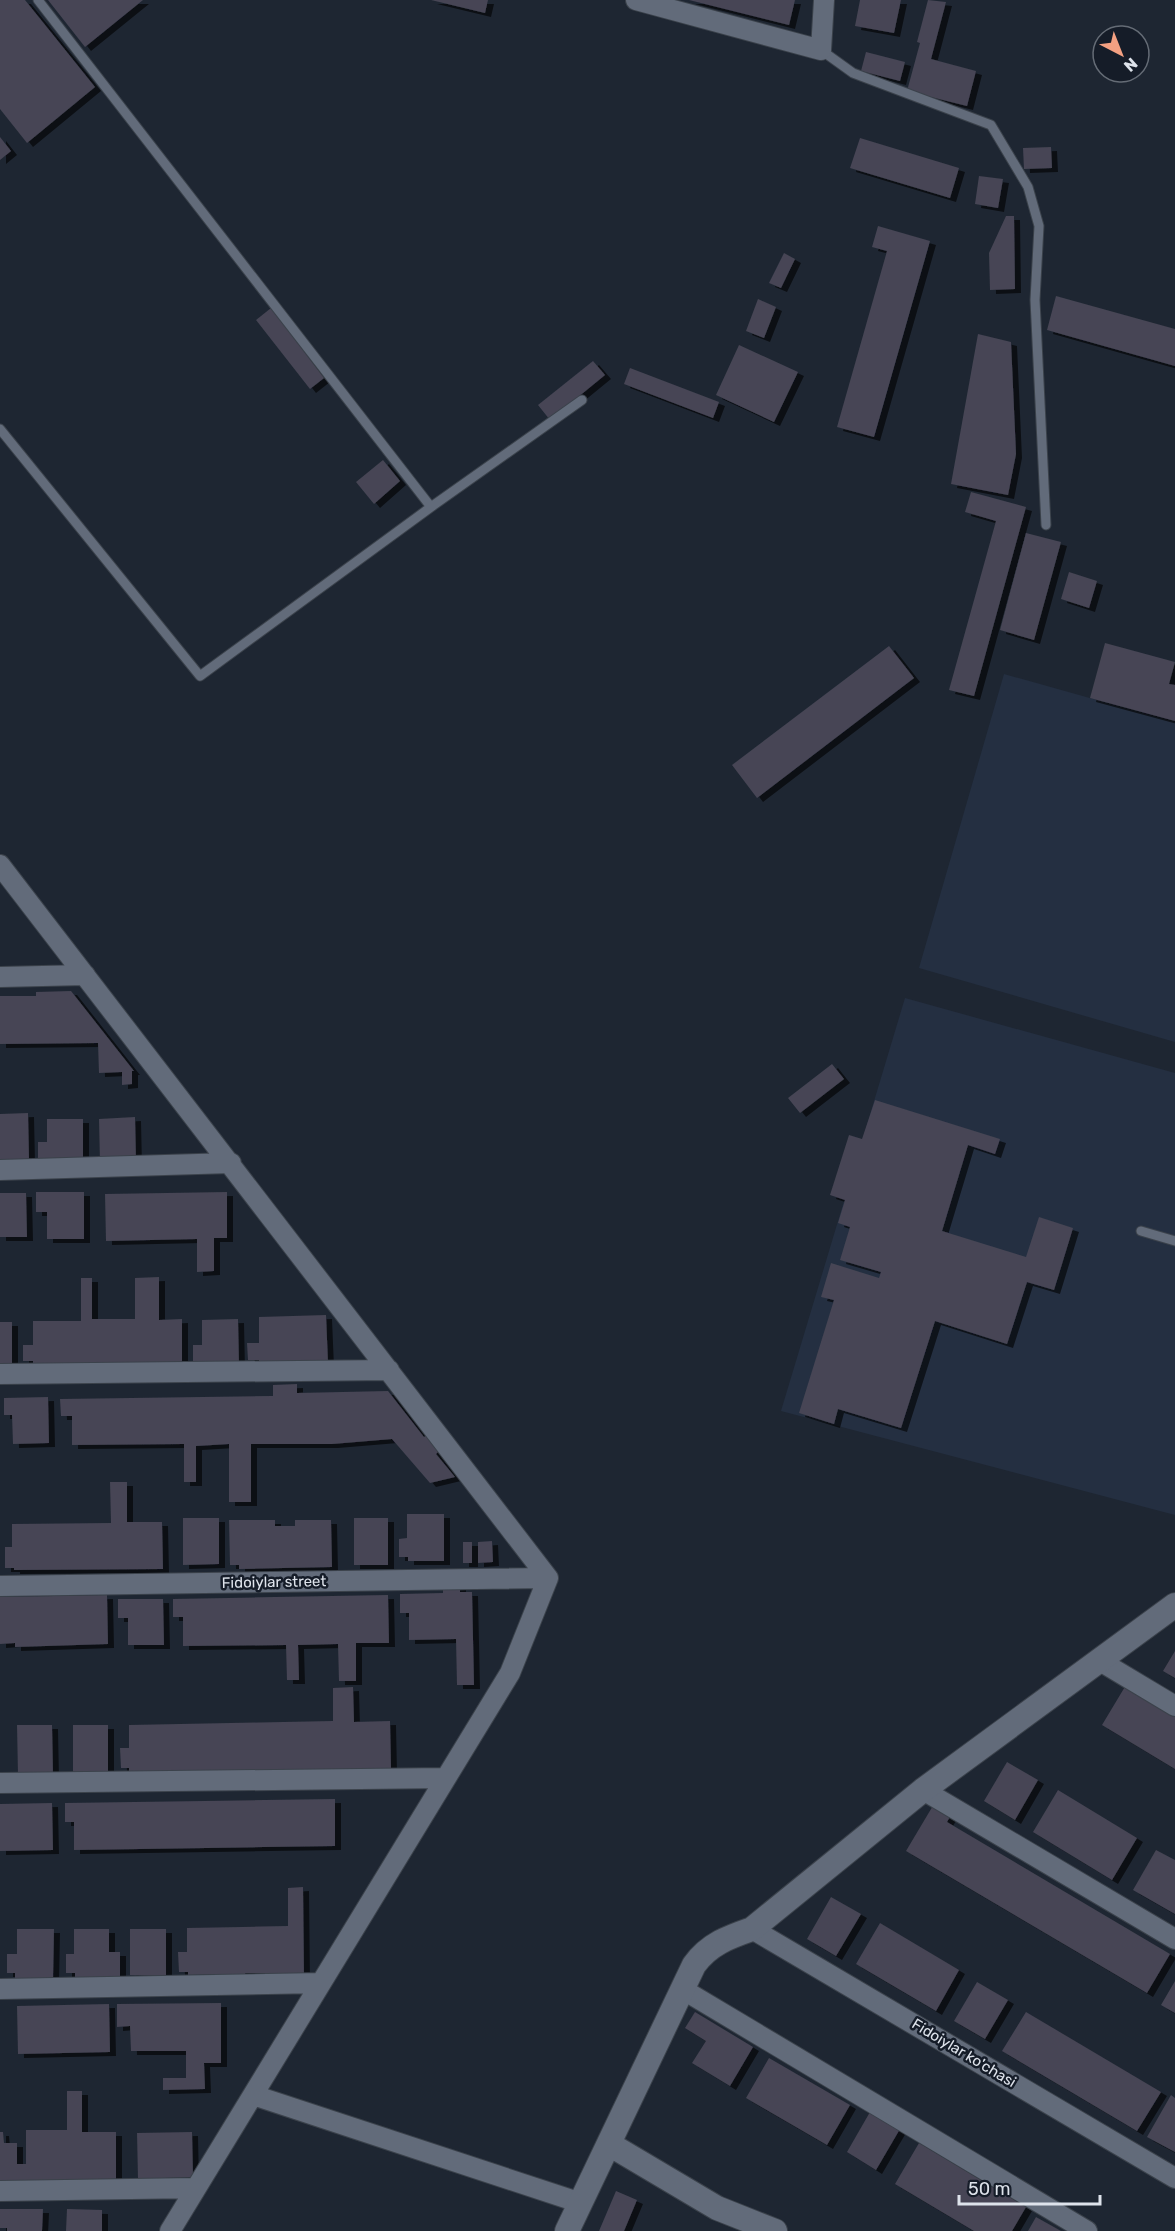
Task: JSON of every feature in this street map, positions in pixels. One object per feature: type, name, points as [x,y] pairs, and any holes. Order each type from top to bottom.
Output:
[{"type":"street","points":[[636,0],[821,50],[824,0]]},
{"type":"street","points":[[0,865],[548,1578],[510,1673],[170,2231]]},
{"type":"street","points":[[0,977],[85,975]]},
{"type":"street","points":[[0,1170],[231,1163]]},
{"type":"street","points":[[0,1374],[389,1370]]},
{"type":"street","name":"Fidoiylar street","points":[[0,1586],[548,1578]]},
{"type":"street","points":[[567,2231],[694,1965],[709,1948],[752,1929],[923,1790],[1175,1605]]},
{"type":"street","points":[[1100,1662],[1175,1706]]},
{"type":"street","points":[[0,1783],[445,1778]]},
{"type":"street","points":[[923,1790],[1175,1939]]},
{"type":"street","name":"Fidoiylar ko'chasi","points":[[752,1929],[1175,2178]]},
{"type":"street","points":[[0,1989],[321,1983]]},
{"type":"street","points":[[682,1989],[1086,2231]]},
{"type":"street","points":[[253,2095],[581,2203]]},
{"type":"street","points":[[609,2144],[717,2208],[776,2231]]},
{"type":"street","points":[[0,2191],[196,2188]]},
{"type":"lane","points":[[38,0],[430,507]]},
{"type":"lane","points":[[821,50],[854,73],[991,124],[1028,187],[1039,226],[1035,300],[1046,525]]},
{"type":"lane","points":[[0,429],[200,676],[430,507],[582,400]]},
{"type":"lane","points":[[1141,1231],[1175,1241]]},
{"type":"shaded area","points":[[1004,674],[1175,722],[1175,1042],[919,968]]},
{"type":"shaded area","points":[[905,998],[1175,1073],[1175,1515],[781,1411]]},
{"type":"building","points":[[0,0],[25,0],[95,87],[27,143],[0,109]]},
{"type":"building","points":[[48,0],[143,0],[85,47]]},
{"type":"building","points":[[431,0],[488,0],[485,13]]},
{"type":"building","points":[[689,0],[795,0],[789,25]]},
{"type":"building","points":[[860,0],[901,0],[894,33],[855,26]]},
{"type":"building","points":[[928,0],[946,2],[931,59],[976,71],[967,106],[907,91],[920,43],[917,42]]},
{"type":"building","points":[[866,52],[905,62],[900,81],[861,71]]},
{"type":"building","points":[[0,137],[11,151],[0,160]]},
{"type":"building","points":[[860,138],[959,168],[950,198],[850,168]]},
{"type":"building","points":[[1051,147],[1052,168],[1024,169],[1023,148]]},
{"type":"building","points":[[979,176],[1003,179],[998,208],[975,204]]},
{"type":"building","points":[[1006,216],[1014,216],[1015,289],[990,290],[989,253]]},
{"type":"building","points":[[878,226],[930,241],[874,437],[837,427],[887,251],[872,247]]},
{"type":"building","points":[[784,253],[795,259],[781,288],[769,283]]},
{"type":"building","points":[[1056,296],[1175,329],[1175,366],[1047,330]]},
{"type":"building","points":[[758,299],[776,307],[764,338],[746,331]]},
{"type":"building","points":[[271,308],[324,378],[310,389],[256,320]]},
{"type":"building","points":[[978,334],[1011,342],[1016,454],[1008,495],[951,484]]},
{"type":"building","points":[[739,345],[798,372],[774,422],[716,395]]},
{"type":"building","points":[[593,361],[605,375],[550,420],[538,405]]},
{"type":"building","points":[[630,368],[719,402],[713,418],[624,384]]},
{"type":"building","points":[[383,460],[400,481],[374,504],[356,482]]},
{"type":"building","points":[[971,492],[1026,507],[974,696],[949,690],[996,521],[965,512]]},
{"type":"building","points":[[1026,533],[1061,542],[1034,640],[1000,630]]},
{"type":"building","points":[[1069,572],[1097,581],[1089,608],[1061,599]]},
{"type":"building","points":[[1105,643],[1175,662],[1169,684],[1175,685],[1175,721],[1090,698]]},
{"type":"building","points":[[889,646],[914,678],[757,798],[732,765]]},
{"type":"building","points":[[71,991],[134,1071],[132,1071],[132,1084],[122,1085],[122,1072],[99,1073],[98,1043],[0,1044],[0,996],[36,996],[36,992]]},
{"type":"building","points":[[832,1064],[844,1079],[800,1113],[788,1098]]},
{"type":"building","points":[[875,1100],[1000,1139],[995,1154],[968,1145],[942,1231],[1026,1257],[1039,1217],[1073,1228],[1054,1290],[1027,1282],[1007,1344],[935,1321],[901,1428],[838,1409],[834,1424],[799,1413],[834,1300],[821,1297],[831,1263],[879,1278],[881,1272],[840,1260],[850,1227],[838,1223],[845,1200],[830,1195],[849,1135],[862,1139]]},
{"type":"building","points":[[28,1113],[29,1159],[0,1160],[0,1114]]},
{"type":"building","points":[[135,1117],[136,1162],[100,1163],[99,1119]]},
{"type":"building","points":[[47,1119],[83,1119],[83,1165],[38,1161],[38,1142],[47,1142]]},
{"type":"building","points":[[36,1192],[84,1192],[84,1239],[47,1239],[47,1212],[36,1212]]},
{"type":"building","points":[[227,1192],[227,1238],[214,1238],[214,1271],[197,1272],[197,1239],[106,1241],[105,1194]]},
{"type":"building","points":[[0,1193],[26,1193],[27,1237],[0,1237]]},
{"type":"building","points":[[159,1277],[159,1320],[182,1319],[182,1367],[33,1368],[33,1361],[23,1361],[23,1345],[33,1345],[33,1321],[81,1321],[81,1278],[92,1278],[92,1319],[135,1319],[135,1278]]},
{"type":"building","points":[[326,1315],[328,1363],[259,1364],[259,1360],[248,1360],[247,1343],[259,1343],[259,1317]]},
{"type":"building","points":[[238,1319],[239,1366],[193,1362],[193,1345],[202,1345],[202,1320]]},
{"type":"building","points":[[0,1322],[12,1322],[12,1369],[0,1369]]},
{"type":"building","points":[[297,1384],[297,1393],[388,1391],[424,1437],[429,1434],[441,1449],[436,1454],[455,1477],[430,1483],[392,1439],[332,1444],[251,1444],[251,1502],[229,1502],[229,1444],[196,1446],[196,1482],[184,1482],[184,1444],[72,1445],[72,1416],[61,1416],[60,1399],[273,1396],[273,1385]]},
{"type":"building","points":[[48,1397],[49,1443],[13,1444],[12,1415],[4,1415],[4,1398]]},
{"type":"building","points":[[110,1482],[127,1482],[127,1522],[162,1522],[163,1569],[14,1570],[14,1568],[5,1568],[5,1547],[12,1547],[12,1524],[111,1523]]},
{"type":"building","points":[[407,1514],[444,1514],[444,1561],[408,1561],[408,1557],[399,1557],[399,1539],[407,1538]]},
{"type":"building","points":[[183,1518],[219,1518],[219,1564],[183,1565]]},
{"type":"building","points":[[354,1518],[388,1518],[388,1565],[354,1565]]},
{"type":"building","points":[[229,1520],[275,1520],[275,1526],[295,1526],[295,1520],[331,1520],[332,1567],[239,1569],[239,1565],[230,1565]]},
{"type":"building","points":[[492,1541],[493,1562],[478,1563],[478,1542]]},
{"type":"building","points":[[463,1542],[472,1542],[472,1563],[463,1563]]},
{"type":"building","points":[[460,1586],[460,1592],[472,1592],[474,1685],[457,1685],[456,1639],[409,1640],[409,1613],[400,1613],[400,1594],[443,1593],[443,1587]]},
{"type":"building","points":[[107,1595],[108,1644],[15,1647],[15,1643],[0,1644],[0,1597]]},
{"type":"building","points":[[388,1595],[389,1643],[356,1643],[356,1681],[339,1681],[338,1644],[298,1645],[299,1680],[287,1680],[286,1645],[183,1646],[183,1617],[173,1617],[173,1599]]},
{"type":"building","points":[[118,1599],[163,1599],[164,1645],[128,1645],[128,1618],[118,1618]]},
{"type":"building","points":[[1175,1651],[1175,1678],[1163,1671]]},
{"type":"building","points":[[1126,1685],[1175,1715],[1175,1769],[1102,1725]]},
{"type":"building","points":[[353,1687],[354,1722],[390,1721],[391,1769],[129,1773],[129,1768],[121,1768],[120,1748],[129,1748],[129,1725],[333,1721],[333,1688]]},
{"type":"building","points":[[17,1725],[52,1725],[53,1775],[18,1775]]},
{"type":"building","points":[[73,1725],[108,1725],[108,1773],[73,1773]]},
{"type":"building","points":[[1007,1762],[1038,1780],[1015,1820],[984,1801]]},
{"type":"building","points":[[1058,1790],[1137,1838],[1112,1880],[1033,1832]]},
{"type":"building","points":[[335,1799],[335,1846],[74,1850],[74,1822],[65,1822],[65,1803]]},
{"type":"building","points":[[52,1803],[53,1850],[0,1851],[0,1804]]},
{"type":"building","points":[[934,1804],[951,1815],[947,1822],[1170,1954],[1147,1993],[906,1851]]},
{"type":"building","points":[[1156,1850],[1175,1860],[1175,1914],[1133,1890]]},
{"type":"building","points":[[303,1887],[304,1979],[279,1979],[279,1973],[245,1973],[246,1979],[223,1980],[223,1974],[188,1975],[188,1972],[179,1972],[178,1952],[187,1952],[187,1928],[288,1926],[288,1888]]},
{"type":"building","points":[[831,1897],[861,1914],[836,1956],[807,1939]]},
{"type":"building","points":[[880,1923],[959,1970],[936,2011],[856,1964]]},
{"type":"building","points":[[17,1929],[54,1929],[53,1979],[15,1978],[15,1973],[7,1973],[7,1954],[17,1954]]},
{"type":"building","points":[[74,1929],[109,1929],[109,1952],[120,1952],[120,1977],[75,1977],[75,1973],[66,1973],[66,1954],[74,1954]]},
{"type":"building","points":[[130,1929],[166,1929],[166,1976],[130,1975]]},
{"type":"building","points":[[1175,1981],[1175,2013],[1161,2005]]},
{"type":"building","points":[[977,1982],[1008,2000],[985,2039],[954,2021]]},
{"type":"building","points":[[221,2003],[221,2063],[204,2063],[205,2089],[163,2090],[163,2078],[186,2078],[186,2051],[131,2051],[130,2026],[117,2027],[117,2004]]},
{"type":"building","points":[[109,2004],[110,2052],[18,2054],[17,2006]]},
{"type":"building","points":[[695,2012],[753,2047],[730,2086],[692,2063],[706,2041],[685,2028]]},
{"type":"building","points":[[1026,2012],[1161,2092],[1137,2131],[1002,2051]]},
{"type":"building","points":[[769,2058],[850,2105],[827,2145],[746,2098]]},
{"type":"building","points":[[67,2091],[82,2091],[82,2132],[116,2132],[116,2180],[0,2181],[0,2132],[3,2132],[4,2143],[17,2143],[17,2164],[26,2164],[26,2130],[67,2130]]},
{"type":"building","points":[[1171,2095],[1175,2098],[1175,2152],[1147,2137]]},
{"type":"building","points":[[870,2112],[900,2129],[876,2170],[847,2152]]},
{"type":"building","points":[[192,2132],[193,2177],[138,2179],[137,2133]]},
{"type":"building","points":[[919,2143],[1026,2207],[1012,2231],[974,2231],[895,2184]]},
{"type":"building","points":[[616,2191],[637,2200],[624,2231],[599,2231]]},
{"type":"building","points":[[0,2209],[43,2209],[42,2231],[7,2231],[7,2228],[0,2228]]},
{"type":"building","points":[[67,2209],[102,2210],[102,2231],[66,2231]]},
{"type":"building","points":[[1036,2217],[1061,2231],[1028,2231]]}]
